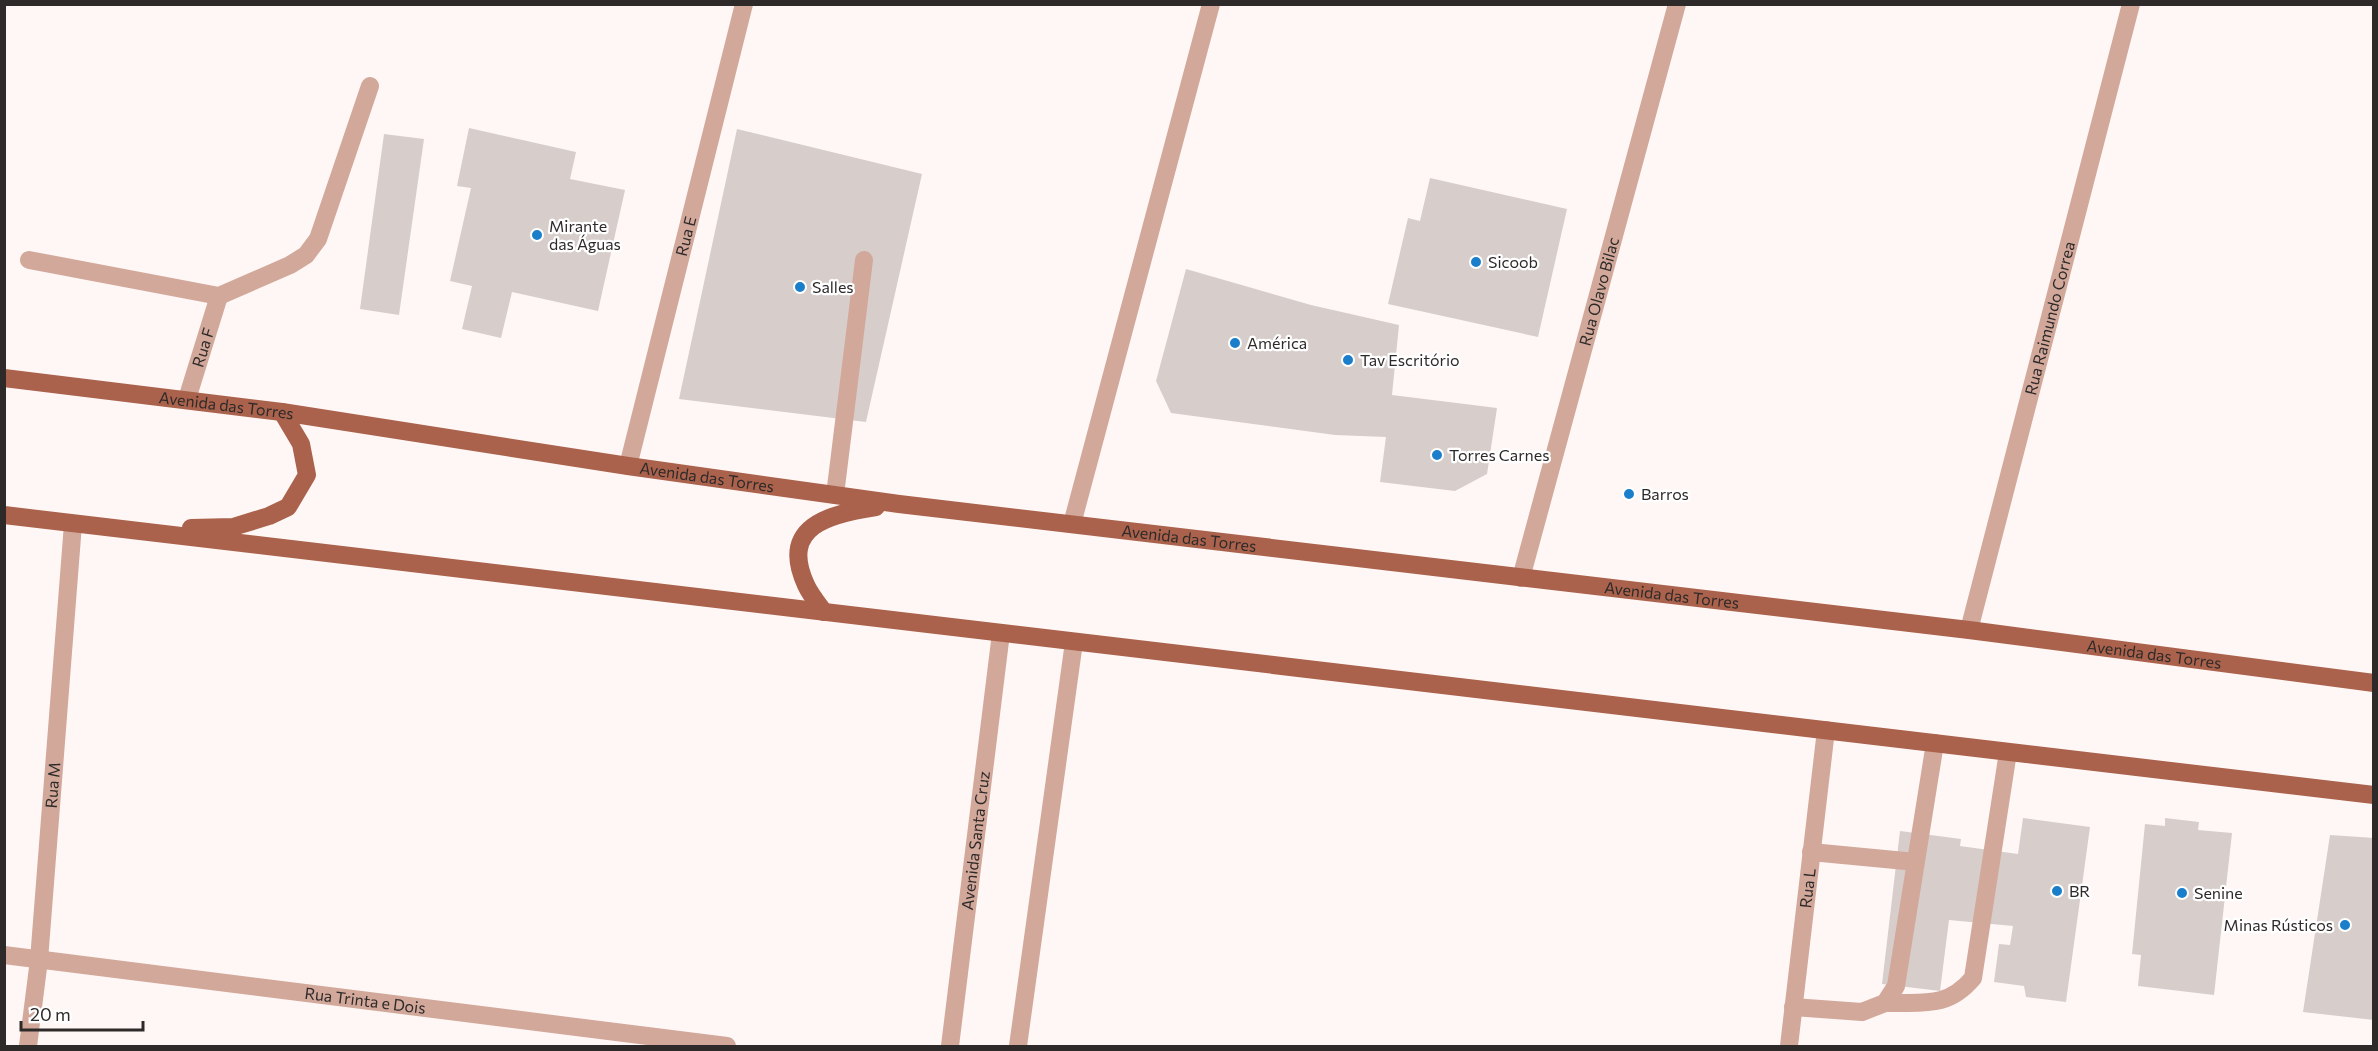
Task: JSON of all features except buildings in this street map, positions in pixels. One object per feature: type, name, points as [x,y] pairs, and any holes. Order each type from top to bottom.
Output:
[{"type":"main road","name":"Avenida das Torres","points":[[4,378],[282,412],[628,466],[899,504],[1969,630],[2373,683]]},
{"type":"main road","points":[[133,531],[233,527],[269,516],[288,507],[307,475],[302,444],[282,412]]},
{"type":"main road","points":[[824,612],[806,586],[797,559],[804,533],[823,519],[847,511],[899,504]]},
{"type":"main road","points":[[4,515],[2373,795]]},
{"type":"street","name":"Rua E","points":[[628,466],[744,4]]},
{"type":"street","points":[[1072,524],[1211,4]]},
{"type":"street","name":"Rua Olavo Bilac","points":[[1521,578],[1677,4]]},
{"type":"street","name":"Rua Raimundo Correa","points":[[1969,630],[2131,4]]},
{"type":"street","points":[[28,260],[219,296],[290,265],[306,255],[318,239],[370,86]]},
{"type":"street","points":[[835,495],[864,260]]},
{"type":"street","name":"Rua F","points":[[187,399],[219,296]]},
{"type":"street","name":"Rua M","points":[[28,1047],[39,960],[73,524]]},
{"type":"street","name":"Avenida Santa Cruz","points":[[950,1047],[1001,633]]},
{"type":"street","points":[[1018,1047],[1074,642]]},
{"type":"street","name":"Rua L","points":[[1789,1047],[1826,730]]},
{"type":"street","points":[[1885,1003],[1896,987],[1935,743]]},
{"type":"street","points":[[1793,1007],[1862,1012],[1885,1003],[1943,1001],[1962,991],[1973,978],[2008,752]]},
{"type":"street","points":[[1811,852],[1916,862]]},
{"type":"street","name":"Rua Trinta e Dois","points":[[4,955],[727,1047]]},
{"type":"place","name":"Mirante das Águas","points":[[537,235]]},
{"type":"place","name":"Sicoob","points":[[1476,262]]},
{"type":"place","name":"Salles","points":[[800,287]]},
{"type":"place","name":"América","points":[[1235,343]]},
{"type":"place","name":"Tav Escritório","points":[[1348,360]]},
{"type":"place","name":"Torres Carnes","points":[[1437,455]]},
{"type":"place","name":"Barros","points":[[1629,494]]},
{"type":"place","name":"BR","points":[[2057,891]]},
{"type":"place","name":"Senine","points":[[2182,893]]},
{"type":"place","name":"Minas Rústicos","points":[[2345,925]]}]
